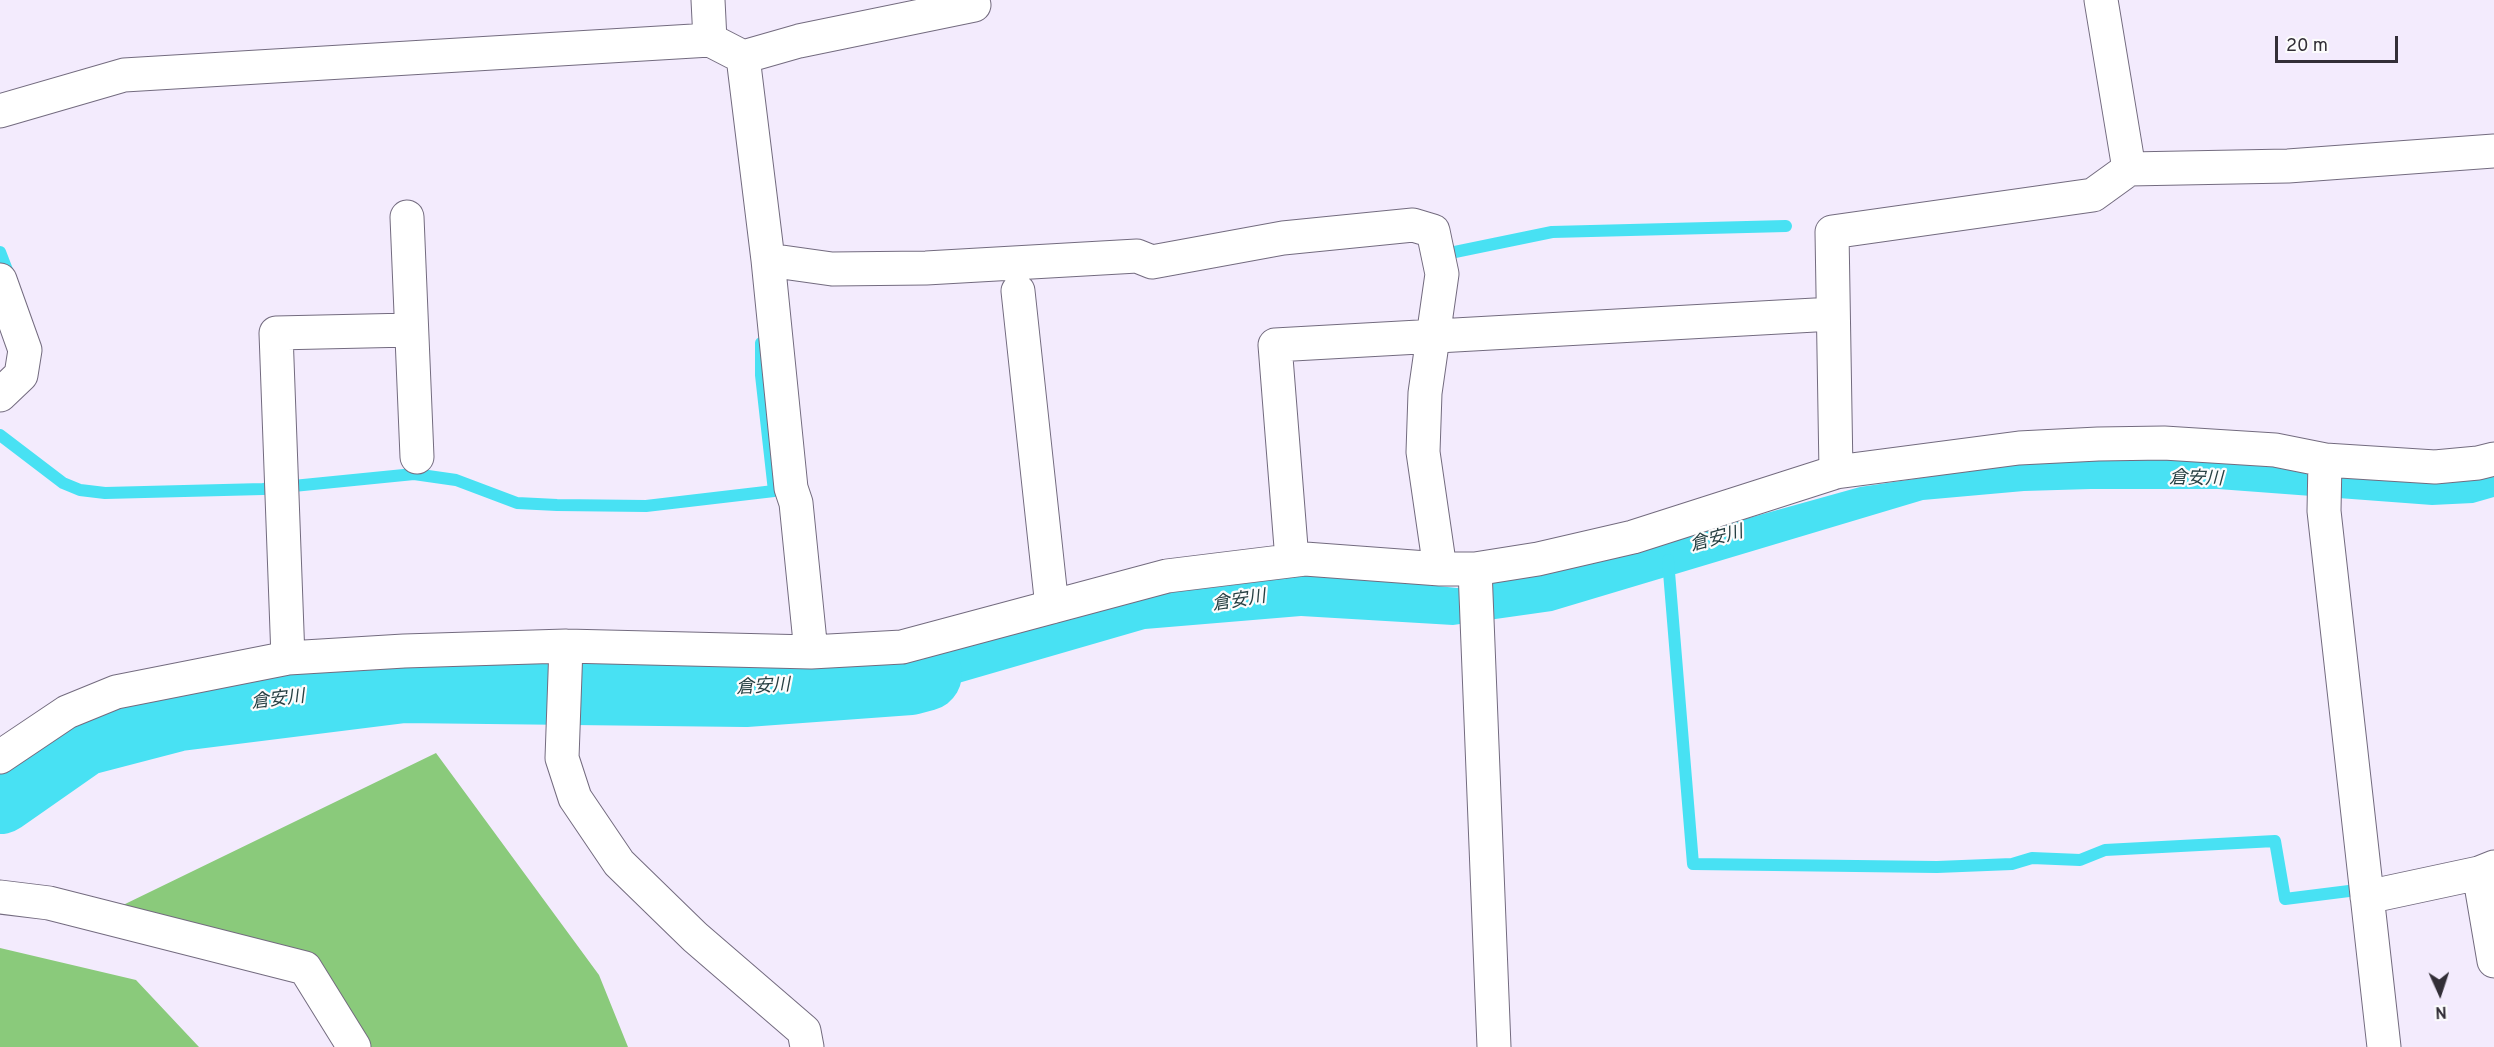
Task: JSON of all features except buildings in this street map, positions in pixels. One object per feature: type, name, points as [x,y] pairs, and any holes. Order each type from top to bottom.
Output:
[{"type":"street","points":[[708,0],[710,40]]},
{"type":"street","points":[[2102,0],[2129,169]]},
{"type":"street","points":[[0,111],[124,75],[710,40],[742,57],[799,41],[974,5]]},
{"type":"street","points":[[742,57],[768,268],[791,488],[796,503],[811,652]]},
{"type":"street","points":[[1836,472],[1832,232],[2093,195],[2129,169],[2288,166],[2494,151]]},
{"type":"street","points":[[407,217],[417,457]]},
{"type":"street","points":[[768,268],[926,268],[1137,256],[1152,262],[1283,238],[1413,225],[1433,231],[1442,274],[1425,393],[1423,452],[1440,569]]},
{"type":"street","points":[[0,280],[25,350],[21,375],[0,395]]},
{"type":"street","points":[[1018,291],[1052,607]]},
{"type":"street","points":[[1292,560],[1275,345],[1833,314]]},
{"type":"street","points":[[288,658],[276,333],[411,330]]},
{"type":"street","points":[[0,757],[67,712],[116,692],[288,658],[404,651],[565,654],[811,652],[903,647],[1167,576],[1292,560],[1440,569],[1475,575],[1633,537],[1836,472],[2019,448],[2098,444],[2164,444],[2275,450],[2325,464],[2435,467],[2478,463],[2494,459]]},
{"type":"street","points":[[2325,464],[2324,500],[2384,1047]]},
{"type":"street","points":[[1475,575],[1494,1047]]},
{"type":"street","points":[[565,654],[562,758],[575,798],[619,863],[695,937],[804,1031],[807,1047]]},
{"type":"street","points":[[2366,891],[2486,870],[2494,961]]},
{"type":"street","points":[[0,897],[50,903],[305,968],[354,1047]]},
{"type":"green space","points":[[436,753],[599,975],[628,1047],[365,1047],[306,957],[121,906]]},
{"type":"green space","points":[[0,948],[136,980],[199,1047],[0,1047]]},
{"type":"water","points":[[2125,458],[2494,474],[2494,497],[2473,503],[2432,505],[2218,489],[2091,489],[2024,491],[1923,500],[1552,611],[1453,625],[1301,616],[1145,629],[955,684],[825,702],[821,663],[1168,586],[1313,573],[1457,588],[1666,541],[1860,487],[2021,463]]},
{"type":"waterway","points":[[1439,250],[1450,253],[1552,232],[1786,226]]},
{"type":"waterway","points":[[0,252],[10,278]]},
{"type":"waterway","points":[[0,435],[63,483],[80,490],[105,493],[263,489],[414,474],[456,480],[517,503],[557,505],[646,506],[774,491],[761,375],[761,343]]},
{"type":"waterway","points":[[1668,560],[1693,864],[1937,867],[2012,864],[2032,858],[2080,860],[2105,850],[2275,841],[2285,899],[2365,889]]},
{"type":"waterway","name":"倉安川","points":[[0,797],[83,739],[179,714],[403,686],[745,690],[910,678],[925,674]]}]
